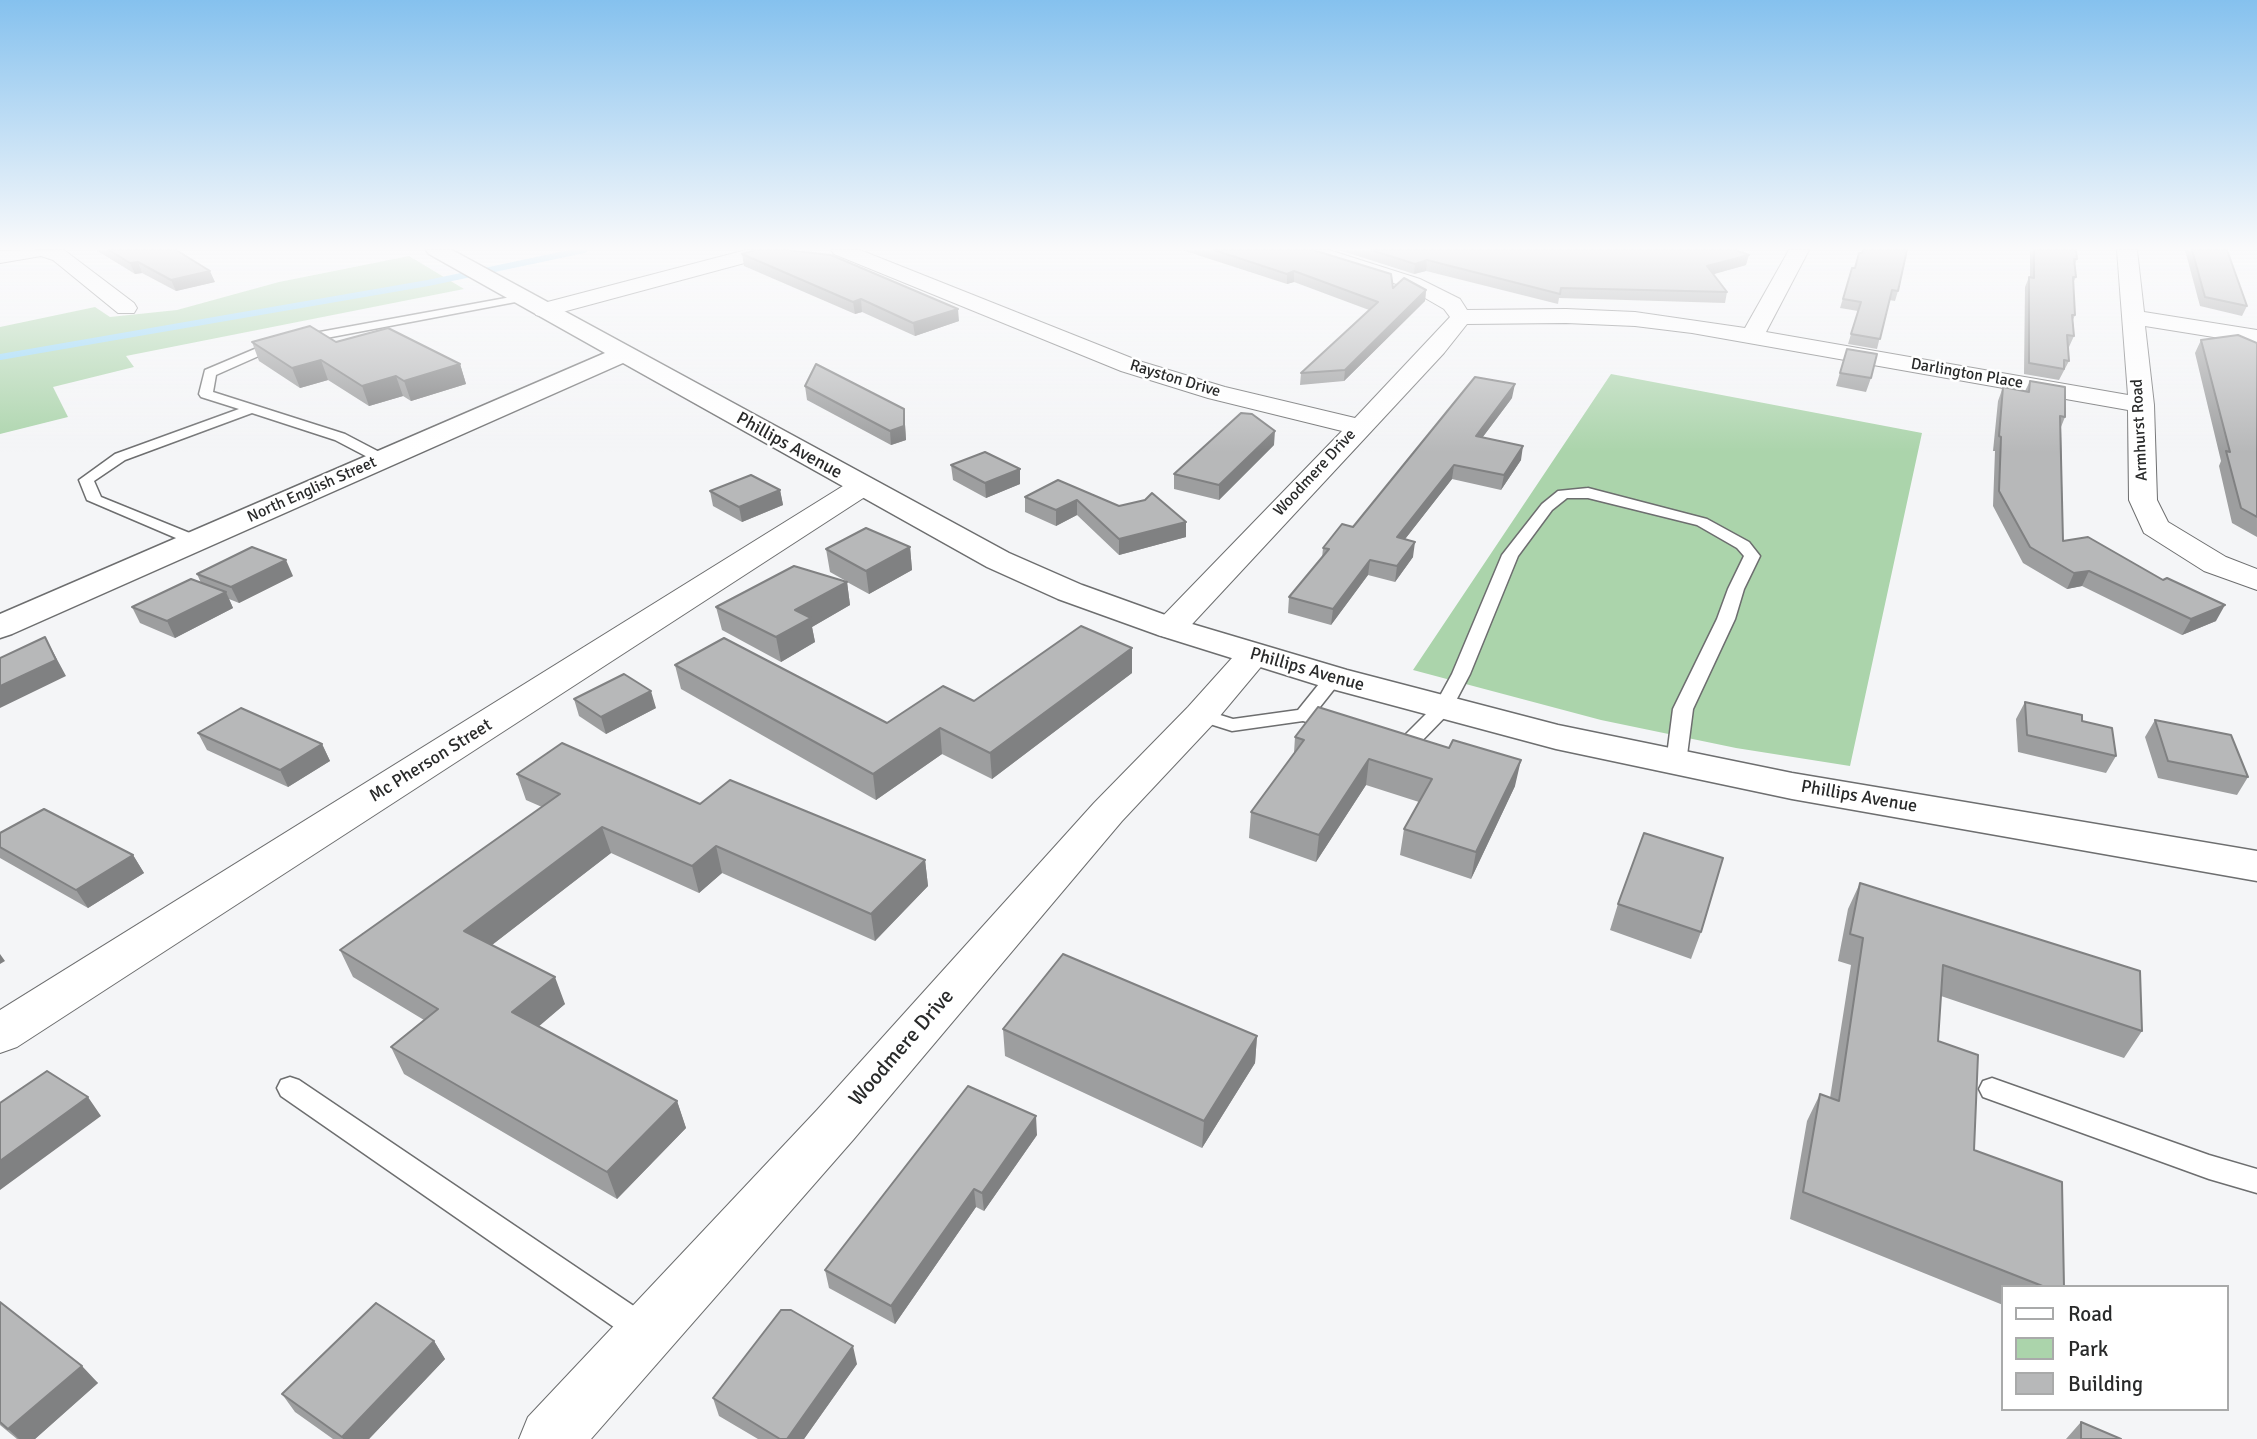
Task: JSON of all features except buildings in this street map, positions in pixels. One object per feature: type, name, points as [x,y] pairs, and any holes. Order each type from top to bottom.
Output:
[{"type":"street","name":"Phillips Avenue","points":[[557,317],[861,487],[1026,573],[1170,628],[1253,655],[1533,732],[1676,763],[1792,786],[2257,866]]},
{"type":"street","name":"Rayston Drive","points":[[1008,317],[1130,366],[1217,393],[1358,427]]},
{"type":"street","name":"Woodmere Drive","points":[[1170,628],[1358,427],[1436,348],[1461,317]]},
{"type":"street","name":"Darlington Place","points":[[1593,317],[1635,319],[1752,337],[2141,405]]},
{"type":"street","points":[[1752,337],[1762,317]]},
{"type":"street","name":"Armhurst Road","points":[[2132,317],[2141,405],[2143,500],[2155,527],[2187,548]]},
{"type":"street","points":[[2133,317],[2257,337]]},
{"type":"street","name":"North English Street","points":[[0,627],[624,354]]},
{"type":"street","name":"Mc Pherson Street","points":[[0,1034],[861,487]]},
{"type":"street","points":[[2187,548],[2215,564],[2257,580]]},
{"type":"street","name":"Woodmere Drive","points":[[550,1439],[848,1110],[1108,812],[1201,715],[1253,655]]},
{"type":"lane","points":[[382,459],[340,438],[206,394],[210,373],[276,344],[448,317]]},
{"type":"lane","points":[[196,541],[95,500],[86,480],[120,457],[251,409]]},
{"type":"lane","points":[[1381,738],[1406,746],[1443,708],[1461,674],[1510,555],[1547,508],[1563,494],[1588,493],[1702,522],[1743,545],[1752,556],[1726,619],[1683,709],[1676,763]]},
{"type":"lane","points":[[1304,715],[1334,678]]},
{"type":"lane","points":[[1201,715],[1232,725],[1304,715],[1355,731]]},
{"type":"lane","points":[[290,1088],[647,1332]]},
{"type":"lane","points":[[1992,1089],[2257,1181]]},
{"type":"green space","points":[[47,317],[322,317],[126,356],[134,367],[53,387],[68,417],[0,434],[0,327]]},
{"type":"green space","points":[[1611,374],[1922,433],[1850,766],[1736,748],[1601,720],[1413,670]]},
{"type":"waterway","points":[[0,357],[230,317]]}]
